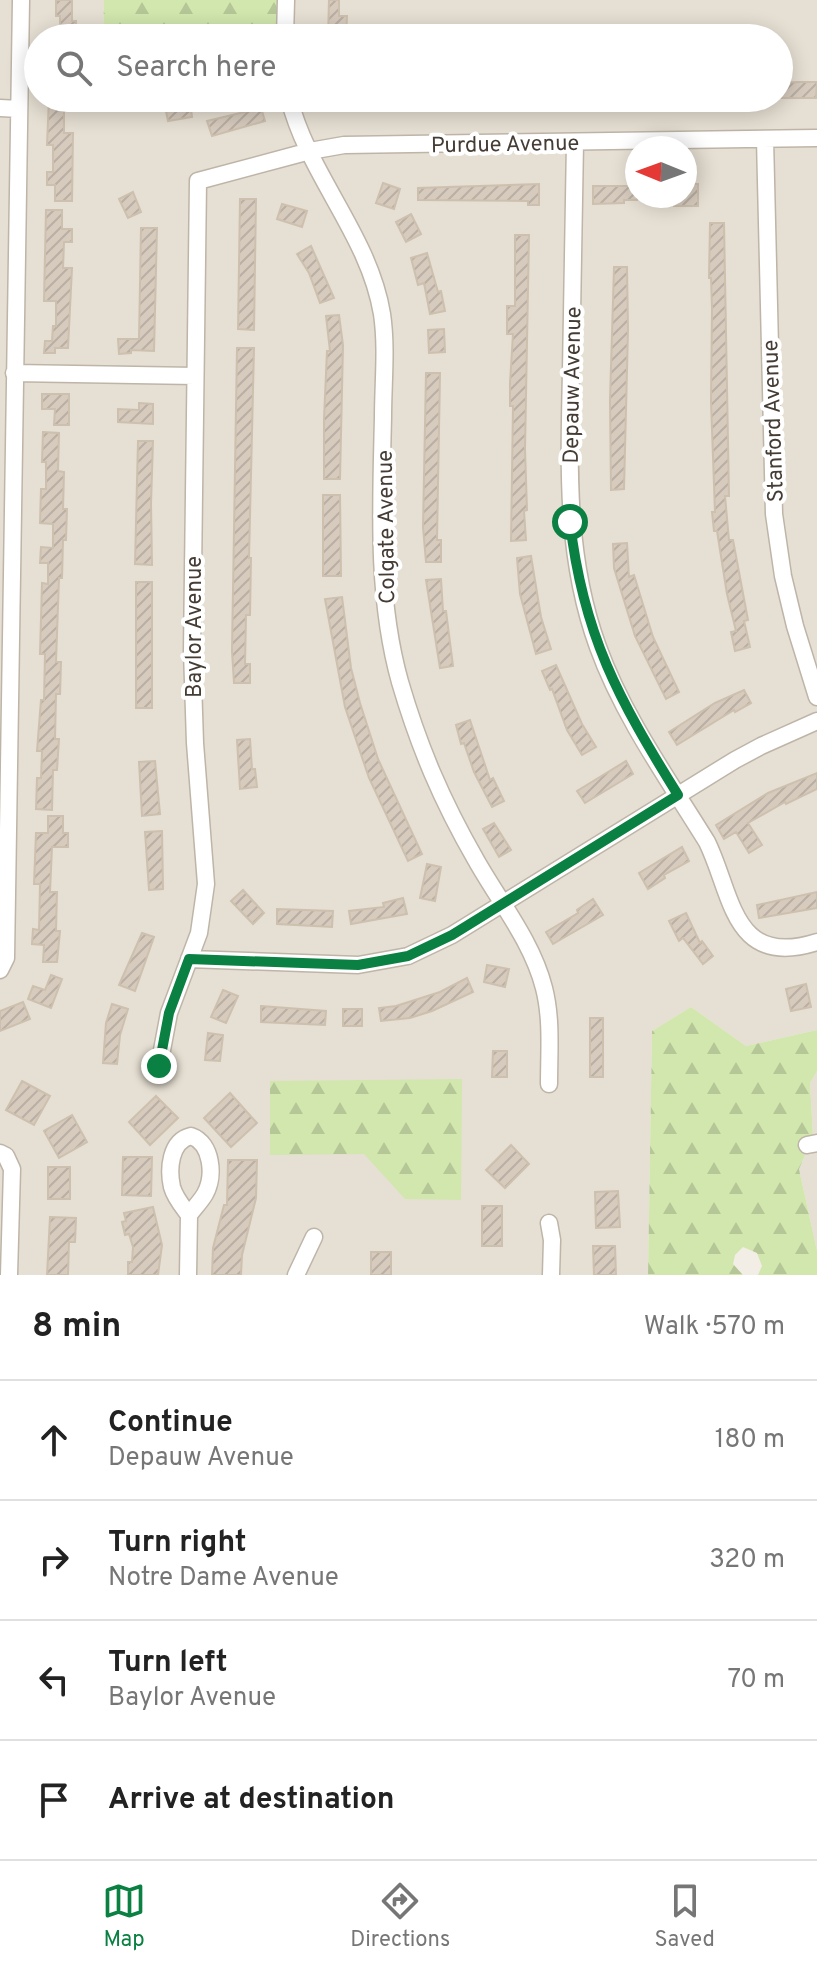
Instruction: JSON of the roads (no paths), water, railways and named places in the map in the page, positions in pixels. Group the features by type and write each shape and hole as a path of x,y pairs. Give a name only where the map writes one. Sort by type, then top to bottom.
{"street":[{"path":"0,970 6,958 3,796 6,458 14,373 8,290 19,109 21,0"},
{"path":"285,24 286,0"},
{"path":"0,108 19,109"},
{"name":"Colgate Avenue","path":"294,112 310,151 363,250 375,284 382,318 382,560 388,626 399,678 418,741 438,791 530,952 543,985 549,1022 549,1084"},
{"name":"Purdue Avenue","path":"198,181 344,145 817,138"},
{"name":"Stanford Avenue","path":"765,139 774,514 783,576 817,697"},
{"name":"Depauw Avenue","path":"575,142 569,490 574,556 589,620 624,705 707,842 718,864 731,909 747,932 758,940 780,947 794,948 817,942"},
{"name":"Baylor Avenue","path":"159,1066 169,1013 199,933 206,884 195,743 192,651 198,181"},
{"path":"14,373 195,376"},
{"path":"189,959 340,966 379,963 408,956 433,945 502,904 761,746 817,721"},
{"path":"0,1153 10,1162 12,1169 9,1275"},
{"path":"188,1275 189,1215"},
{"path":"549,1223 551,1275"},
{"path":"296,1275 314,1237"}]}
